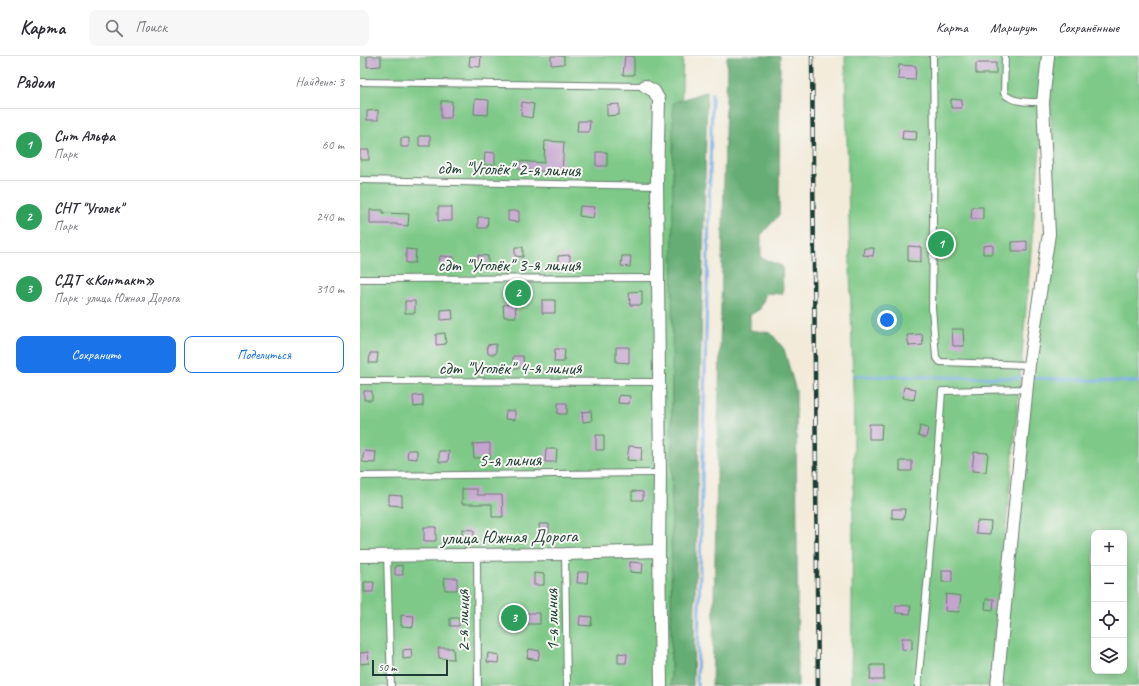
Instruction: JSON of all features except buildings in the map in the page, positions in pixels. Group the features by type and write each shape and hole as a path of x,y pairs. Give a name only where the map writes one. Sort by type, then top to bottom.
{"street":[{"path":"996,686 1029,365 1049,234 1043,102 1048,56"},
{"path":"644,86 654,91 659,100 657,186 660,382 659,550 661,686"},
{"name":"улица Южная Дорога","path":"360,556 565,554 659,550"}],"lane":[{"path":"933,56 934,142 932,308 936,357 940,362 1029,365"},
{"path":"1005,56 1005,95 1015,100 1043,102"},
{"path":"360,82 644,86"},
{"name":"сдт \"Уголёк\" 2-я линия","path":"360,180 657,186"},
{"name":"сдт \"Уголёк\" 3-я линия","path":"360,279 659,278"},
{"name":"сдт \"Уголёк\" 4-я линия","path":"360,381 660,382"},
{"path":"918,686 932,530 942,391 1027,389"},
{"name":"5-я линия","path":"360,476 660,473"},
{"name":"1-я линия","path":"565,554 567,686"},
{"name":"2-я линия","path":"477,555 478,686"},
{"path":"388,556 391,686"}],"green space":[{"path":"360,56 683,56 672,381 671,686 360,686"},
{"path":"727,56 780,56 779,215 761,235 761,258 782,266 783,294 766,293 760,309 750,315 750,330 771,333 784,349 796,391 798,686 712,686"},
{"path":"845,56 1048,56 1015,435 990,686 851,686 854,432"},
{"path":"1055,56 1139,56 1139,686 1000,686 1035,353 1056,230 1050,100"},
{"path":"707,91 693,686 671,686 673,103"}],"waterway":[{"path":"697,686 712,94"},
{"path":"854,376 1025,378"},
{"path":"1031,378 1139,382"}],"railway":[{"path":"812,56 818,686"}],"place":[{"name":"Снт Альфа","path":"941,244"},
{"name":"СНТ \"Уголек\"","path":"518,293"},
{"name":"СДТ «Контакт»","path":"514,618"}]}
